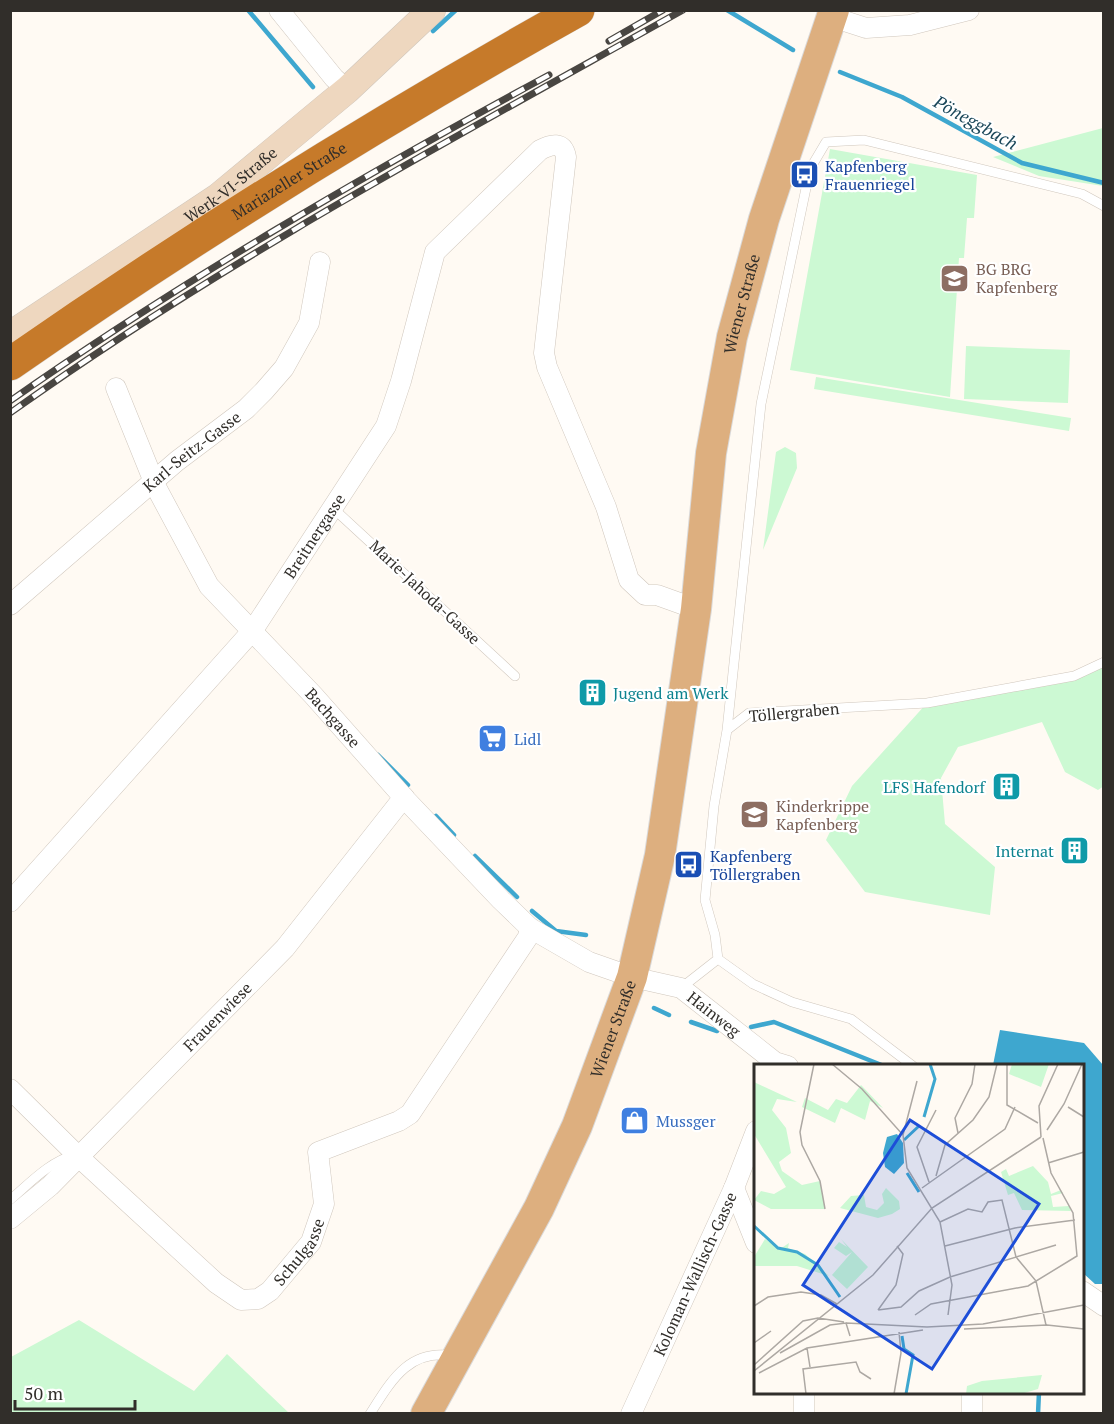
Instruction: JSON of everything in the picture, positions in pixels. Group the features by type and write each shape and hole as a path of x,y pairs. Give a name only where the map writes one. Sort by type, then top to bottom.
{"highway":[{"name":"Mariazeller Straße","path":"10,364 104,298 251,203 375,126 578,10"}],"main road":[{"name":"Werk-VI-Straße","path":"10,335 218,197 347,90 432,10"},
{"name":"Wiener Straße","path":"426,1413 544,1197 577,1126 632,976 660,855 696,609 711,453 732,337 764,219 833,14"}],"street":[{"path":"279,10 334,78 347,90"},
{"path":"833,14 866,28 910,25 924,16 969,10"},
{"name":"Breitnergasse","path":"10,902 252,630 334,509 386,426 401,381 435,252 540,150 557,144 562,148 566,157 544,353 547,367 606,507 629,580 645,595 657,595 696,609"},
{"name":"Karl-Seitz-Gasse","path":"10,605 177,461 246,409 284,368 309,323 320,262"},
{"name":"Bachgasse","path":"116,388 154,482 180,536 209,586 456,854 530,928 589,962 632,976"},
{"name":"Frauenwiese","path":"10,1220 285,948 404,797"},
{"name":"Schulgasse","path":"10,1089 77,1155 216,1283 235,1298 251,1301 258,1299 270,1291 315,1235 324,1204 318,1152 399,1121 410,1114 528,937 530,928"},
{"name":"Hainweg","path":"632,976 681,988 779,1064"},
{"name":"Koloman-Wallisch-Gasse","path":"631,1413 734,1188 754,1136"},
{"path":"734,1188 754,1238"},
{"path":"1084,1293 1102,1309"},
{"path":"804,1394 804,1413"},
{"path":"972,1394 972,1413"}],"lane":[{"path":"727,730 761,404 810,169 826,142 864,140 1082,194 1104,206"},
{"name":"Marie-Jahoda-Gasse","path":"334,509 515,676"},
{"name":"Töllergraben","path":"718,959 715,935 705,900 714,806 727,730 749,714 927,703 1074,676 1104,662"},
{"path":"681,988 718,959 753,984 792,1002 852,1019 912,1064"},
{"name":"Frauenwiese","path":"10,1200 59,1159 77,1155"},
{"path":"370,1413 397,1372 426,1357 440,1353 456,1356"}],"green space":[{"path":"1103,128 1103,186 1039,176 993,157"},
{"path":"830,149 977,175 974,218 967,218 964,258 959,258 950,397 790,370"},
{"path":"966,346 1070,350 1068,403 964,399"},
{"path":"816,377 1071,418 1069,431 814,389"},
{"path":"785,447 796,453 797,468 763,550 776,452"},
{"path":"1103,662 1104,786 1098,790 1065,772 1042,722 958,747 941,778 945,824 995,867 990,915 865,892 826,840 852,786 927,703 1074,676"},
{"path":"79,1320 194,1391 227,1354 289,1413 11,1413 11,1357"}],"water":[{"path":"1000,1030 1084,1043 1103,1065 1103,1284 1095,1284 1084,1274 1084,1064 993,1064"}],"waterway":[{"name":"Pöneggbach","path":"248,10 313,87"},
{"name":"Pöneggbach","path":"433,31 456,10"},
{"name":"Pöneggbach","path":"727,10 793,50"},
{"name":"Pöneggbach","path":"840,72 902,97 1022,163 1104,183"},
{"path":"378,755 408,785"},
{"path":"436,816 454,835"},
{"path":"475,856 517,897"},
{"path":"532,911 556,931 586,935"},
{"path":"654,1008 669,1015"},
{"path":"691,1022 717,1031"},
{"path":"751,1027 774,1022 879,1064"},
{"path":"1038,1414 1039,1394"}],"railway":[{"path":"609,41 663,10"},
{"path":"10,413 91,357 256,252 340,202 683,10"},
{"path":"10,401 141,313 275,230 549,75"}],"place":[{"name":"Kapfenberg Frauenriegel","path":"804,175"},
{"name":"BG BRG Kapfenberg","path":"955,278"},
{"name":"Jugend am Werk","path":"592,693"},
{"name":"Lidl","path":"493,739"},
{"name":"LFS Hafendorf","path":"1006,787"},
{"name":"Kinderkrippe Kapfenberg","path":"755,815"},
{"name":"Internat","path":"1075,851"},
{"name":"Kapfenberg Töllergraben","path":"689,865"},
{"name":"Mussger","path":"635,1121"}]}
